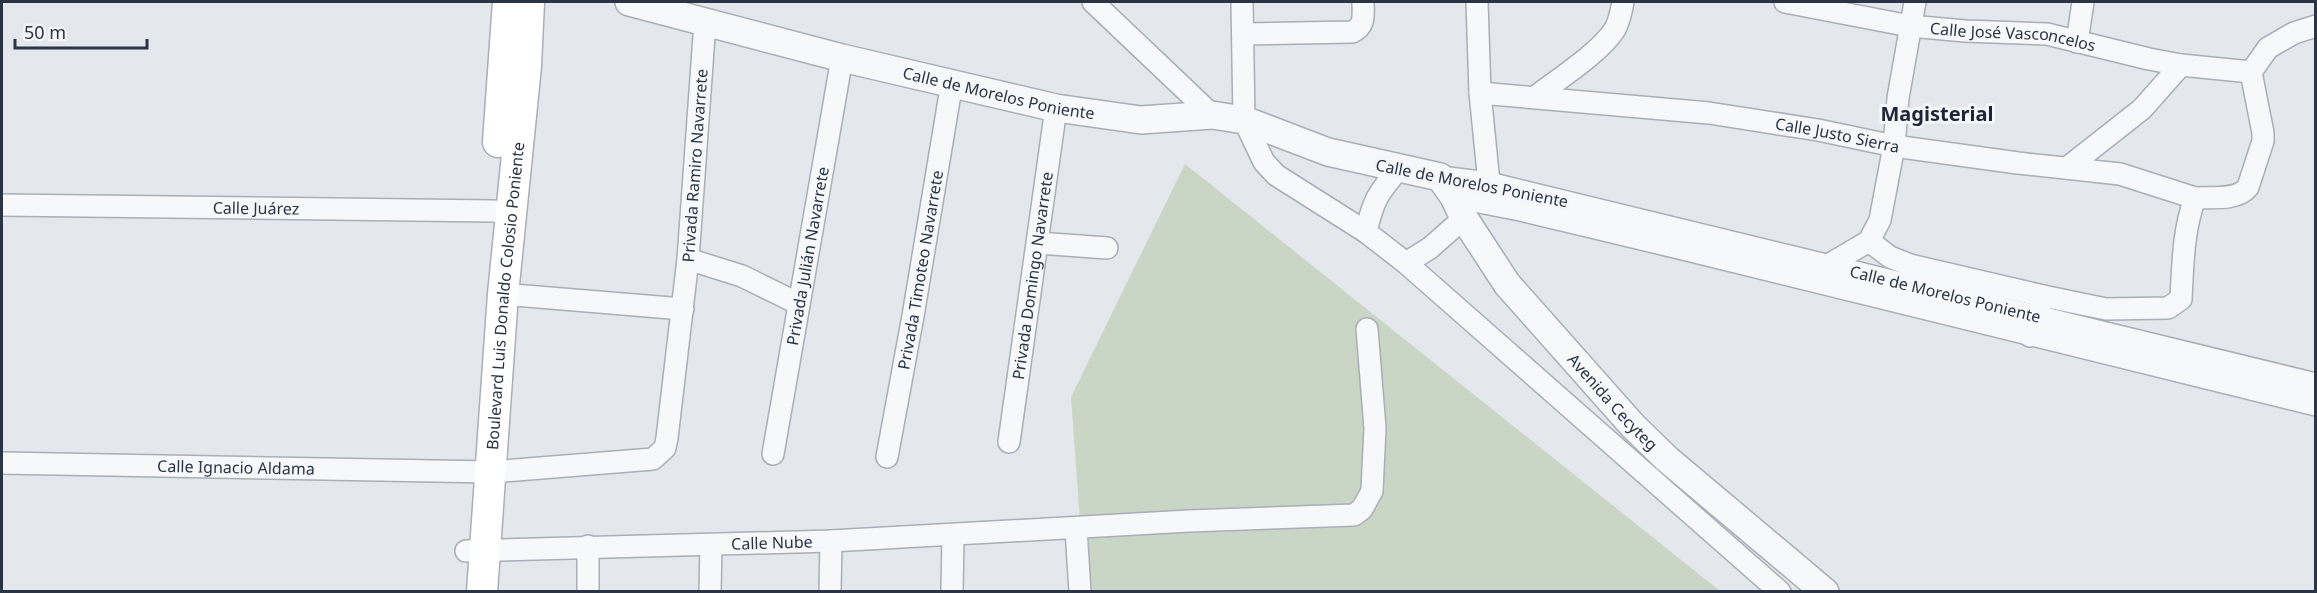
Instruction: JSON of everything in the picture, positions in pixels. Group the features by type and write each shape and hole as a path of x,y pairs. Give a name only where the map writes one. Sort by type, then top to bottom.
{"main road":[{"name":"Boulevard Luis Donaldo Colosio Poniente","path":"480,472 502,294 508,2"},
{"name":"Boulevard Luis Donaldo Colosio Poniente","path":"482,591 476,551 480,472 502,212 526,66 529,2"},
{"name":"Boulevard Luis Donaldo Colosio Poniente","path":"462,591 476,551"}],"street":[{"name":"Calle de Morelos Poniente","path":"629,2 842,58 1056,108 1141,120 1212,115 1244,120 1328,152 1400,168 1453,197 1686,240 1936,280 2040,306 2169,348 2314,390"},
{"path":"1093,2 1212,115"},
{"path":"1118,2 1118,24"},
{"path":"1242,2 1244,120 1264,162 1276,175 1366,232 1406,263 1780,591"},
{"path":"1244,34 1353,32 1363,22 1363,2"},
{"path":"1477,2 1480,93 1489,183"},
{"path":"1536,97 1600,46 1613,32 1619,21 1623,2"},
{"name":"Calle José Vasconcelos","path":"1785,2 1910,26 2047,34 2181,65 2245,71"},
{"path":"1830,264 1869,241 1880,220 1894,146 1898,98 1915,2"},
{"path":"2077,42 2083,2"},
{"name":"Privada Ramiro Navarrete","path":"480,472 653,459 665,448 688,259 705,22"},
{"path":"2030,336 2040,306 2106,309 2168,308 2181,299 2184,240 2192,197 2233,196 2246,191 2263,141 2263,133 2245,71 2277,41 2316,26"},
{"name":"Privada Julián Navarrete","path":"773,454 842,58"},
{"path":"2067,168 2142,109 2181,65"},
{"name":"Privada Timoteo Navarrete","path":"887,457 952,82"},
{"name":"Calle Justo Sierra","path":"1480,93 1709,113 1818,130 1894,146 2135,177 2192,197"},
{"name":"Privada Domingo Navarrete","path":"1009,442 1056,108"},
{"path":"1366,232 1371,209 1379,191 1400,168"},
{"name":"Calle de Morelos Poniente","path":"1453,197 1489,183 2030,336 2164,369 2314,390"},
{"path":"1406,263 1430,248 1453,197"},
{"name":"Avenida Cecyteg","path":"1453,197 1508,284 1525,306 1633,426 1667,459 1825,591"},
{"name":"Calle Juárez","path":"2,205 502,212"},
{"path":"1869,241 1890,257 1936,280"},
{"path":"1038,243 1107,249"},
{"path":"688,259 742,276 799,304"},
{"path":"502,294 683,309"},
{"name":"Calle Nube","path":"476,551 588,546 831,541 1189,521 1354,515 1362,509 1372,491 1375,428 1367,328"},
{"path":"2164,369 2169,348"},
{"name":"Calle Ignacio Aldama","path":"2,463 480,472"},
{"path":"1076,529 1080,591"},
{"path":"952,535 952,591"},
{"path":"830,591 831,541"},
{"path":"710,591 711,545"},
{"path":"588,546 588,591"}],"green space":[{"path":"1185,164 1720,591 1085,591 1071,397"}],"district":[{"name":"Magisterial","path":"1937,113"}]}
